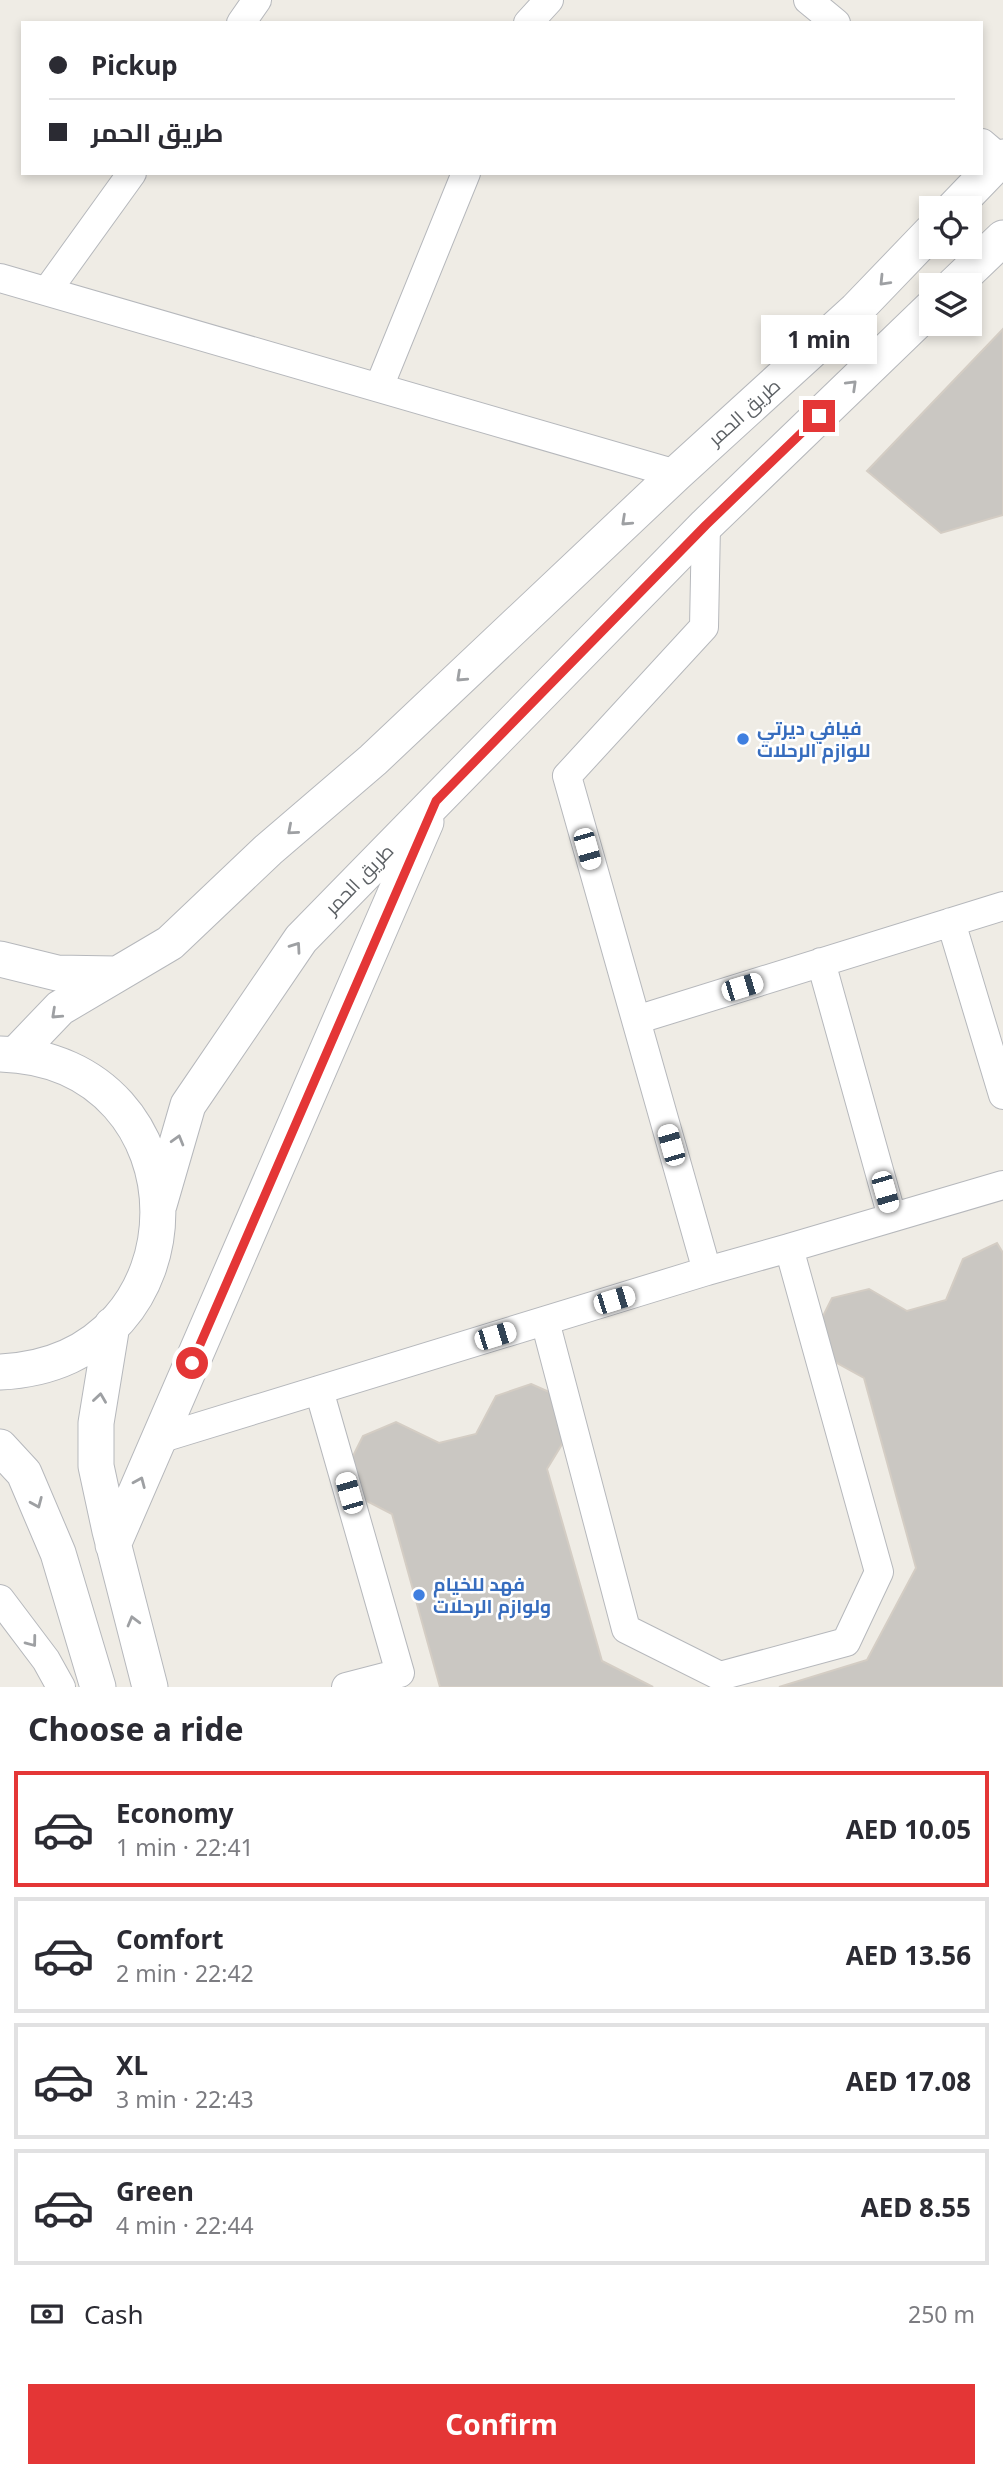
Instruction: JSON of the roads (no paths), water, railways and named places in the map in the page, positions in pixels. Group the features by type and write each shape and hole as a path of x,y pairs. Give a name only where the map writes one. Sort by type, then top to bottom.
{"street":[{"path":"242,21 257,0"},
{"path":"530,21 549,0"},
{"path":"808,0 834,21"},
{"path":"983,169 995,153"},
{"path":"47,291 131,175"},
{"path":"379,387 465,175"},
{"path":"963,196 979,175"},
{"path":"967,273 1003,238"},
{"name":"طريق الحمر","path":"8,1054 60,1008 170,943 268,850 373,760 676,474 856,310 919,244"},
{"path":"0,278 676,474"},
{"name":"طريق الحمر","path":"159,1205 188,1105 301,939 706,525 919,320"},
{"path":"706,525 704,627 567,776 707,1271"},
{"path":"113,1545 436,801"},
{"path":"636,1020 1003,906"},
{"path":"951,922 1003,1095"},
{"path":"0,959 57,972 115,974"},
{"path":"821,962 892,1217"},
{"path":"0,1372 37,1368 58,1361 78,1352 112,1325 127,1308 148,1270 157,1238 159,1205 152,1165 144,1145 122,1111 92,1083 75,1072 56,1064 8,1054"},
{"path":"159,1439 707,1271 1003,1185"},
{"path":"545,1321 626,1629 720,1676 846,1642 879,1572 789,1248"},
{"path":"112,1325 96,1423 96,1466 113,1545 150,1687"},
{"path":"319,1390 400,1673 346,1687"},
{"path":"0,1447 24,1473 58,1553 98,1687"},
{"path":"0,1599 46,1660 61,1687"}],"place":[{"name":"فيافي ديرتي للوازم الرحلات","path":"743,739"},
{"name":"فهد للخيام ولوازم الرحلات","path":"419,1595"}]}
